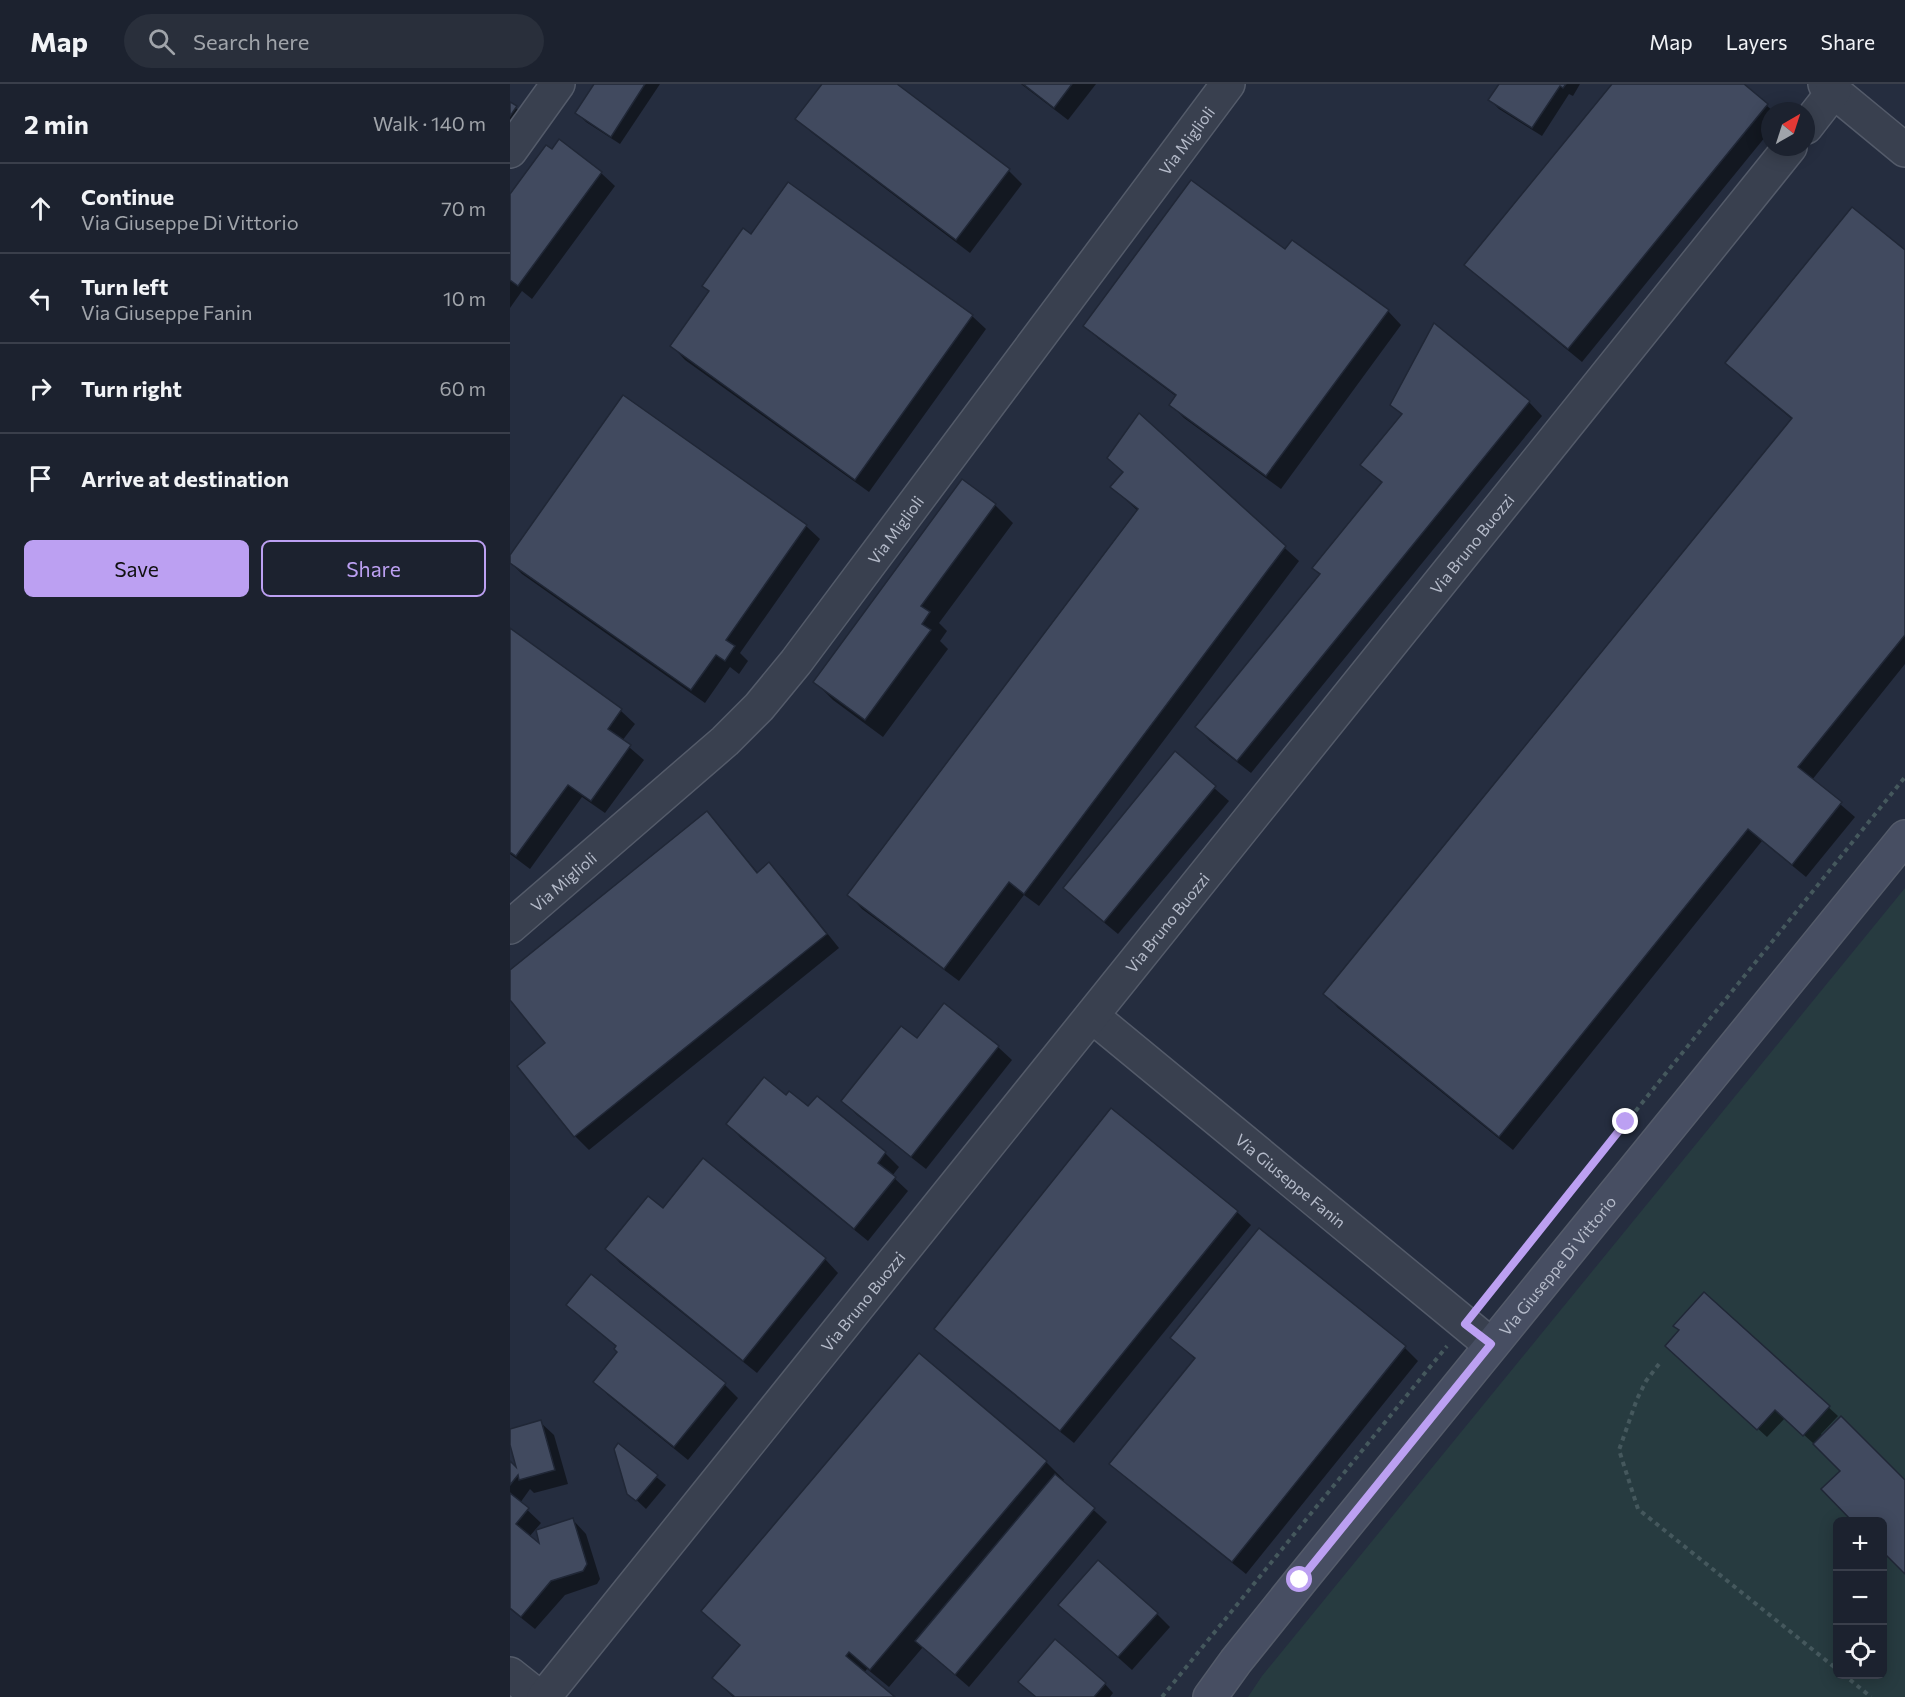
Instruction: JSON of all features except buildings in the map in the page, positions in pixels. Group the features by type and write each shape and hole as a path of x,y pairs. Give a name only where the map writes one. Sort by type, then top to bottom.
{"main road":[{"name":"Via Giuseppe Di Vittorio","path":"1210,1697 1236,1661 1491,1344 1905,837"}],"street":[{"path":"510,151 535,97 558,84"},
{"name":"Via Miglioli","path":"510,927 725,741 777,687 1228,84"},
{"path":"1815,112 1830,88 1905,150"},
{"name":"Via Bruno Buozzi","path":"544,1697 1783,156"},
{"name":"Via Giuseppe Fanin","path":"1092,1016 1491,1344"},
{"path":"510,1674 540,1697"}],"path":[{"path":"1162,1697 1905,777"},
{"path":"1659,1364 1646,1380 1637,1399 1619,1450 1638,1509 1833,1666"},
{"path":"1849,1679 1871,1697"}],"green space":[{"path":"1905,888 1905,1697 1248,1697 1262,1676"}],"route":[{"path":"1300,1580 1491,1344 1465,1324 1626,1122"}]}
